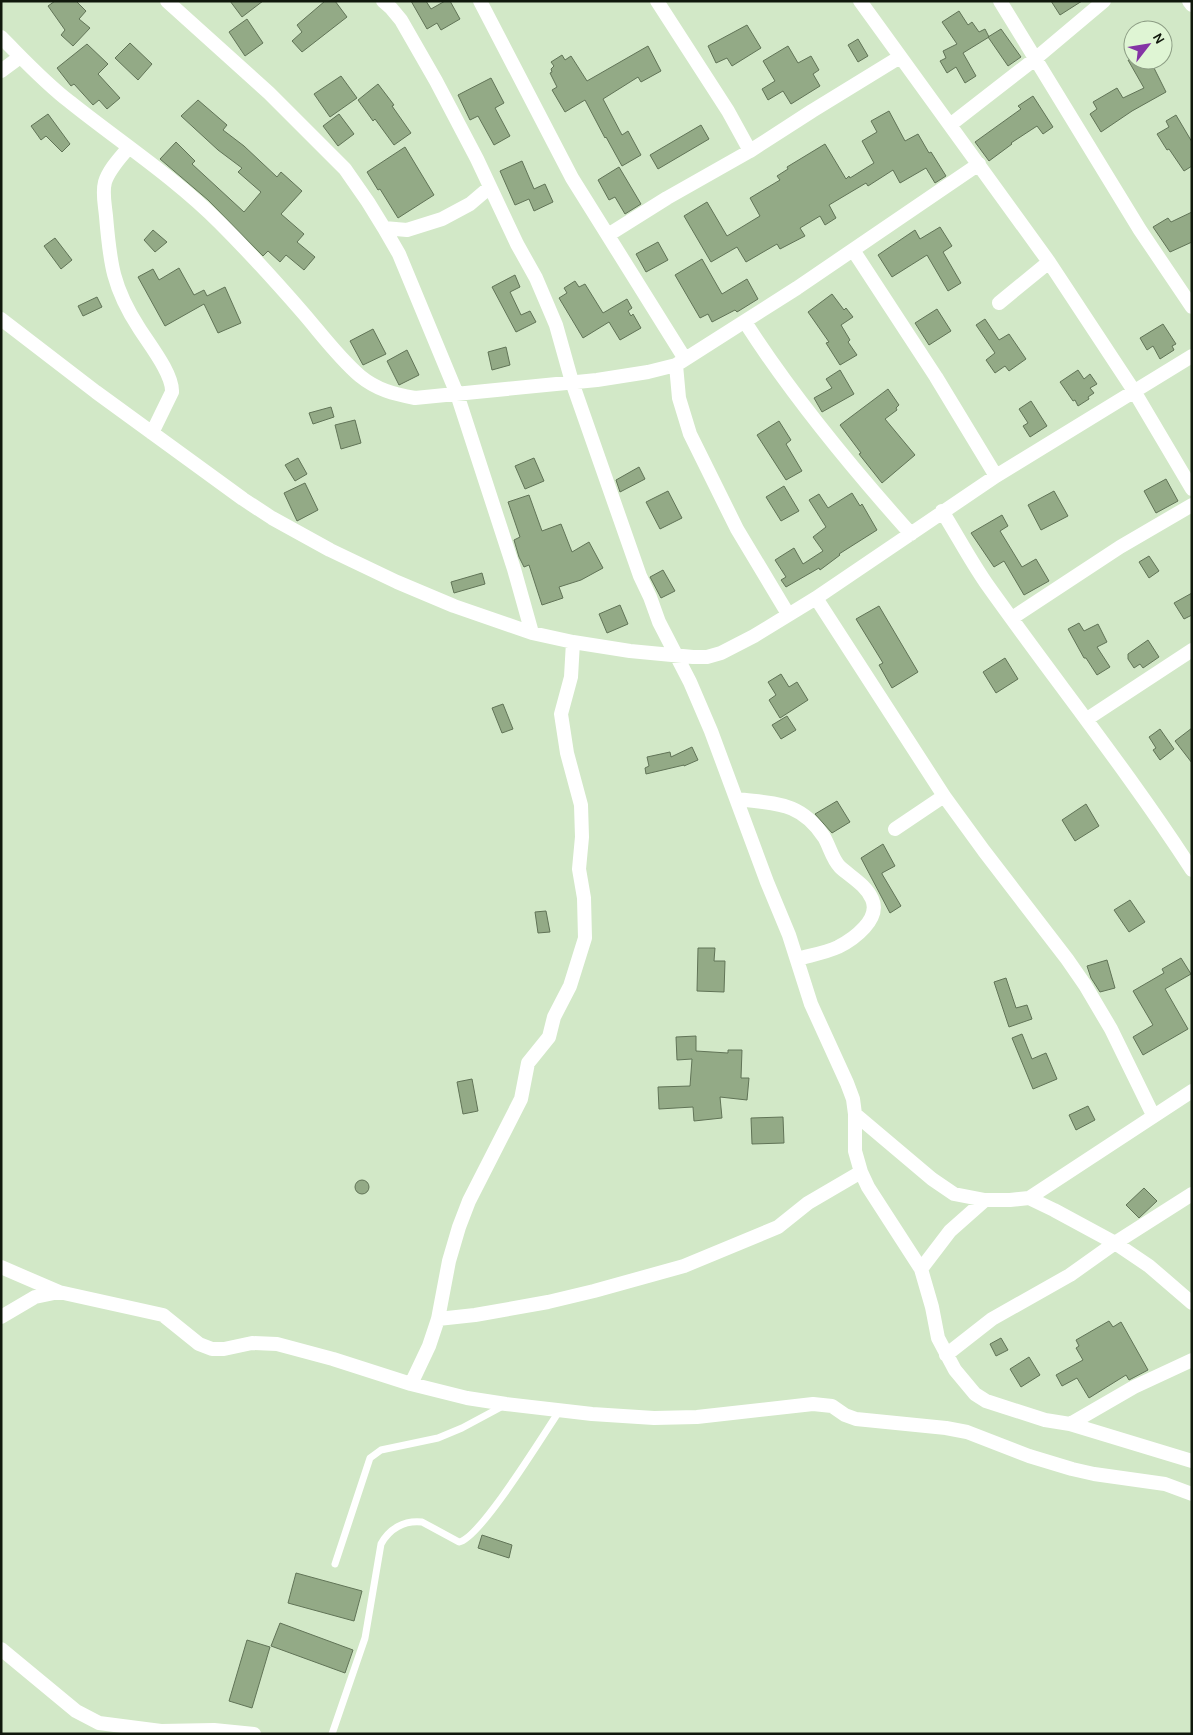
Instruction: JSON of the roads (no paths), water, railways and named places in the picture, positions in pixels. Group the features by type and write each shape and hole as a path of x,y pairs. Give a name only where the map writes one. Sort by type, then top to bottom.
{"street":[{"path":"167,1 269,93 345,169 384,228 399,254 457,394 514,569 532,632"},
{"path":"383,1 401,20 436,81 517,244 536,278 556,324 572,382 640,576 659,622 690,682 711,731 798,959 817,1018 853,1099 855,1151 861,1172 868,1187 921,1269 932,1307 938,1338 946,1355 965,1384 974,1394 986,1401 1192,1461"},
{"path":"480,1 572,178 608,235 680,362 679,398 690,434 737,529 788,614"},
{"path":"657,1 728,111 750,151"},
{"path":"860,1 1049,262 1134,391 1192,489"},
{"path":"1000,1 1140,230 1192,308"},
{"path":"950,125 1035,60 1104,1"},
{"path":"1189,1 1192,5"},
{"path":"1,37 20,57 68,100 129,148 155,165 219,222 292,300 345,362 360,376 376,388 415,398 572,382 639,373 680,362 745,322 979,164"},
{"path":"1,71 20,57"},
{"path":"608,235 667,198 750,151 900,57"},
{"path":"129,148 108,175 104,192 111,267 118,292 162,364 172,386 172,392 152,433"},
{"path":"384,228 408,230 442,220 470,204 490,187"},
{"path":"853,250 936,377 996,476"},
{"path":"999,303 1049,262"},
{"path":"1,318 152,433 250,504 303,537 415,590 454,606 532,632 573,642 676,657 707,657 721,653 754,636 816,598 996,476 1192,356"},
{"path":"745,322 799,399 881,501 911,534"},
{"path":"1012,618 1120,547 1192,504"},
{"path":"942,511 985,582 1150,807 1192,870"},
{"path":"816,598 944,796 1085,985 1111,1029 1153,1116"},
{"path":"411,1384 429,1346 438,1319 447,1268 465,1210 521,1099 528,1063 549,1037 554,1017 570,986 585,938 584,898 579,869 582,837 581,805 566,753 561,714 571,677 573,642"},
{"path":"1086,719 1192,650"},
{"path":"895,829 944,796"},
{"path":"737,799 788,805 801,813 822,834 833,858 840,867 862,885 874,902 873,917 866,926 849,940 838,947 798,959"},
{"path":"855,1114 939,1184 954,1194 985,1200 1010,1200 1029,1198 1192,1091"},
{"path":"438,1319 548,1302 684,1266 778,1227 808,1203 861,1172"},
{"path":"946,1355 992,1319 1064,1279 1192,1194"},
{"path":"1029,1198 1073,1219 1115,1244 1149,1266 1192,1303"},
{"path":"921,1269 950,1230 985,1200"},
{"path":"1,1267 59,1292 163,1315 199,1344 212,1349 224,1349 252,1343 277,1344 333,1359 411,1384 467,1398 592,1414 662,1418 697,1417 798,1404 821,1404 832,1406 851,1417 866,1422 946,1428 967,1432 1029,1456 1072,1469 1165,1484 1192,1494"},
{"path":"1,1317 35,1297 59,1292"},
{"path":"1070,1424 1134,1387 1192,1360"},
{"path":"1,1649 76,1711 100,1723 160,1731 214,1730 254,1734"}],"lane":[{"path":"335,1564 363,1474 374,1453 438,1438 462,1428 506,1404"},
{"path":"332,1734 365,1638 381,1544 384,1538 391,1530 409,1522 422,1522 459,1542 463,1541 478,1528 494,1508 560,1410"}]}
